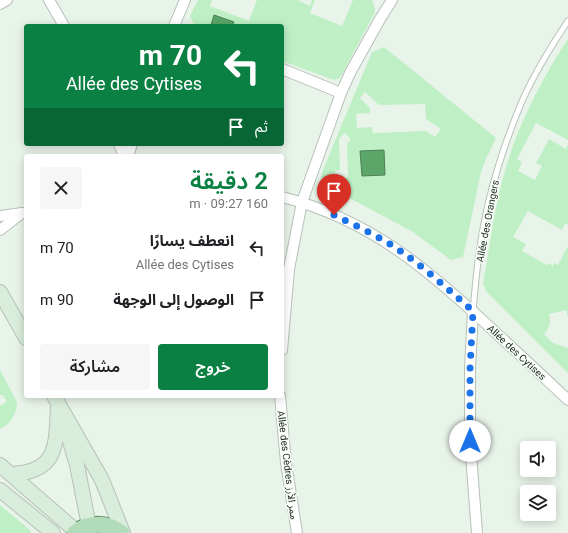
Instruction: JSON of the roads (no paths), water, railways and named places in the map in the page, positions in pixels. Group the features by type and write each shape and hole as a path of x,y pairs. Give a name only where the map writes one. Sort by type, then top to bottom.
{"main road":[{"path":"0,292 24,334"},
{"path":"5,470 25,474 42,466 52,456 56,436 56,401"},
{"path":"56,401 77,465 80,530"},
{"path":"56,401 102,480 122,533"},
{"path":"5,470 80,530"},
{"path":"0,490 53,533"},
{"path":"80,530 99,524 109,526 122,533"}],"street":[{"path":"0,4 6,0"},
{"path":"49,0 63,24"},
{"path":"175,24 185,0"},
{"path":"284,314 302,202 341,93 353,67 391,1"},
{"path":"284,70 341,93"},
{"name":"Allée des Cytises","path":"284,198 302,202 334,215 370,232 399,250 436,278 568,400"},
{"path":"0,216 24,212"},
{"path":"0,230 24,212"},
{"name":"Allée des Orangers","path":"473,311 470,369 470,441 477,533"},
{"name":"Allée des Cèdres ممر الأرز","path":"280,398 287,470 297,533"}],"lane":[{"name":"Allée des Orangers","path":"473,311 480,242 495,177 501,158 520,106 536,74 568,22"}]}
